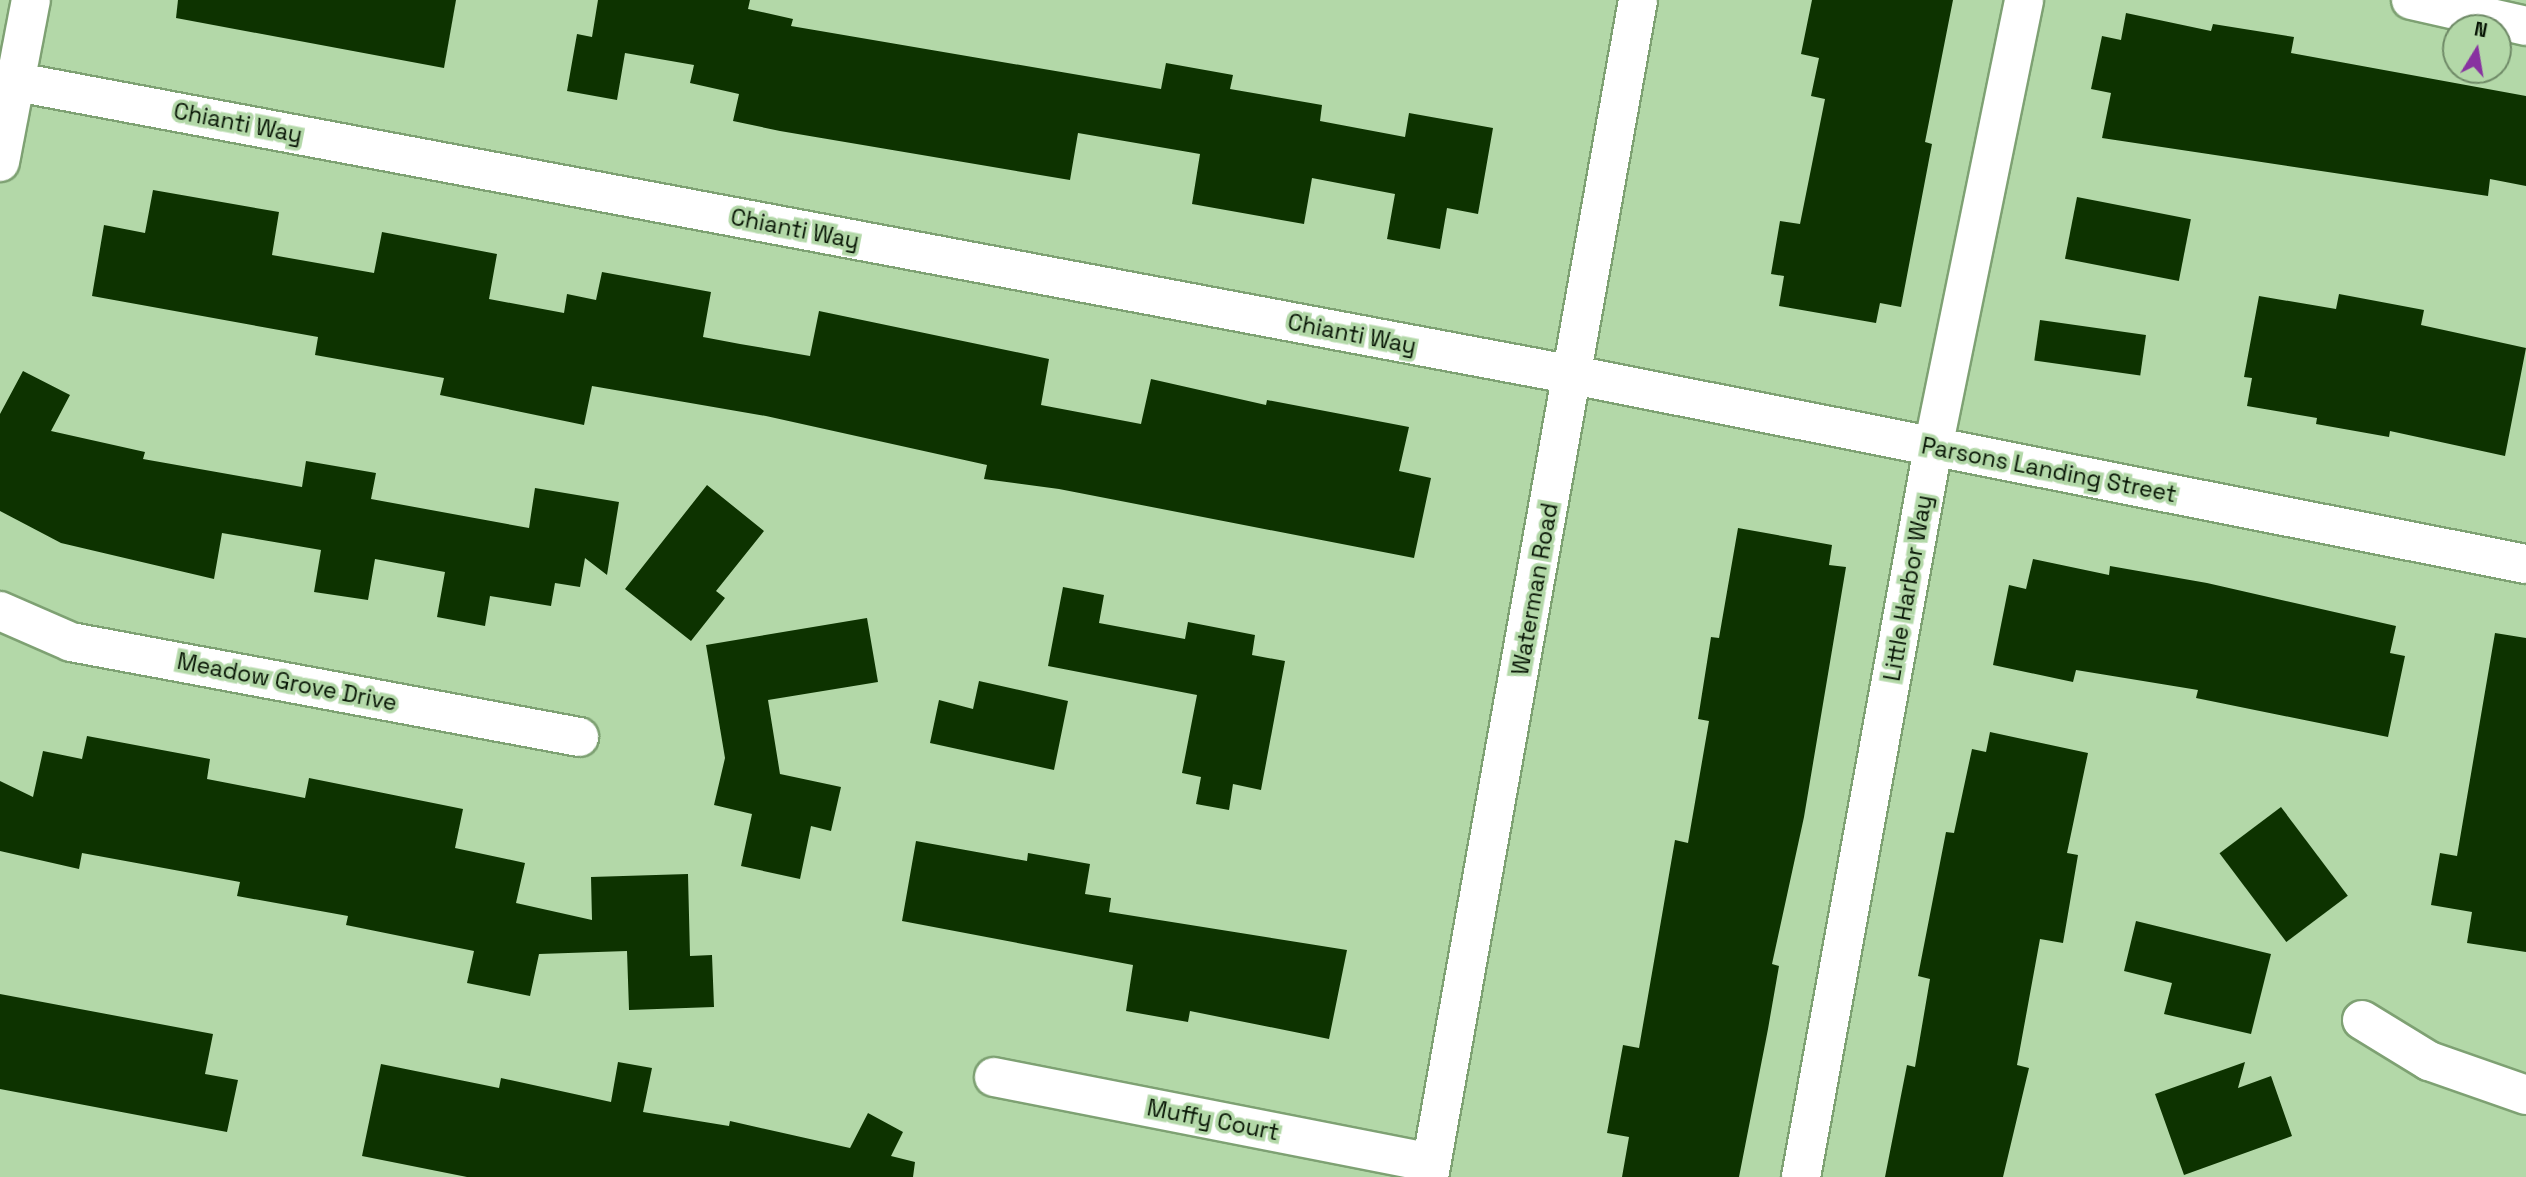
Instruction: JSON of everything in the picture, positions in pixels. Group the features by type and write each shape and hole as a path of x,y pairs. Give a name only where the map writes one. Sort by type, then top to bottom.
{"street":[{"path":"0,162 31,0"},
{"name":"Waterman Road","path":"1430,1170 1638,0"},
{"name":"Little Harbor Way","path":"1801,1177 1933,448 2024,0"},
{"path":"2411,0 2526,26"},
{"name":"Chianti Way","path":"16,82 1573,375"},
{"name":"Parsons Landing Street","path":"1573,375 2526,564"},
{"name":"Meadow Grove Drive","path":"0,611 71,642 579,737"},
{"path":"2362,1020 2429,1062 2526,1095"},
{"name":"Muffy Court","path":"995,1077 1430,1170"}],"building":[{"path":"178,0 456,0 444,68 176,18"},
{"path":"598,0 750,0 748,9 793,19 791,26 1161,89 1166,63 1233,75 1230,89 1322,105 1320,121 1405,137 1409,113 1493,128 1478,214 1447,208 1440,249 1387,239 1395,194 1312,178 1304,224 1192,204 1200,154 1078,133 1070,180 780,131 733,121 739,94 690,83 694,65 625,53 617,100 567,91 577,34 592,37"},
{"path":"1812,0 1953,0 1925,142 1932,144 1901,307 1880,303 1876,323 1779,306 1784,276 1771,274 1780,221 1800,224 1825,99 1811,96 1819,58 1801,54"},
{"path":"2126,13 2211,31 2213,24 2294,37 2291,53 2442,81 2442,84 2460,84 2526,96 2526,186 2490,179 2488,196 2102,138 2111,93 2091,89 2102,36 2121,40"},
{"path":"153,190 279,212 272,255 374,273 382,232 497,254 489,299 564,313 567,294 596,300 602,272 711,292 703,337 810,356 819,311 1049,359 1041,405 1141,424 1151,379 1266,405 1267,400 1409,427 1399,471 1431,478 1414,558 1059,489 984,479 987,465 766,416 592,386 584,425 440,395 444,378 315,355 318,337 92,296 104,225 145,233"},
{"path":"2077,197 2191,219 2179,281 2065,259"},
{"path":"2339,294 2424,310 2421,325 2526,348 2505,456 2390,431 2389,437 2316,424 2317,418 2247,406 2252,378 2244,377 2259,296 2336,309"},
{"path":"2040,320 2146,335 2140,375 2034,361"},
{"path":"23,371 70,395 51,431 145,452 143,459 302,487 306,461 376,473 371,499 529,528 535,488 619,502 607,575 585,558 580,587 555,583 551,606 490,596 485,626 437,617 445,572 375,559 368,600 314,592 321,550 222,533 214,579 61,543 0,511 0,414"},
{"path":"707,485 764,531 716,591 725,598 691,641 625,589"},
{"path":"1738,528 1832,545 1829,565 1846,567 1804,817 1772,964 1779,966 1768,1029 1739,1177 1622,1177 1629,1137 1607,1133 1623,1045 1639,1048 1675,840 1688,843 1709,721 1698,719 1711,637 1719,638"},
{"path":"2033,559 2109,575 2110,566 2207,583 2396,626 2390,653 2405,656 2388,737 2196,698 2198,690 2076,670 2073,682 1993,665 2009,585 2026,589"},
{"path":"1063,587 1104,595 1099,623 1185,639 1188,622 1255,635 1252,655 1285,661 1261,790 1233,784 1229,810 1196,804 1201,777 1182,773 1197,695 1048,666"},
{"path":"867,618 878,682 768,700 780,774 841,787 831,831 811,826 800,879 741,866 752,814 714,805 725,758 706,645"},
{"path":"2495,633 2526,638 2526,952 2467,943 2472,912 2431,905 2440,853 2457,856"},
{"path":"979,681 1068,701 1054,770 930,743 939,700 973,709"},
{"path":"1990,732 2088,753 2067,853 2078,855 2063,943 2040,939 2017,1065 2029,1068 2003,1177 1885,1177 1907,1065 1915,1067 1930,979 1918,976 1946,832 1954,833 1972,749 1986,752"},
{"path":"87,736 210,759 207,779 305,798 309,778 463,809 455,848 525,863 516,903 592,920 591,877 688,874 690,956 712,955 714,1007 629,1010 627,951 539,954 530,996 467,983 474,951 346,925 348,916 237,896 240,882 82,853 79,869 0,851 0,781 33,797 43,751 82,759"},
{"path":"2281,807 2348,896 2286,942 2220,853"},
{"path":"916,841 1027,861 1028,853 1090,864 1085,894 1111,898 1109,912 1347,950 1329,1039 1190,1011 1188,1022 1126,1011 1133,965 902,921"},
{"path":"2136,921 2271,954 2251,1034 2164,1014 2172,983 2124,971"},
{"path":"0,994 213,1034 205,1074 238,1080 227,1132 0,1089"},
{"path":"618,1062 652,1068 643,1112 729,1126 730,1121 850,1148 868,1113 903,1132 891,1156 915,1162 913,1177 467,1177 362,1156 381,1064 499,1088 501,1078 611,1102"},
{"path":"2245,1062 2238,1088 2271,1076 2292,1136 2184,1175 2155,1094"}]}
